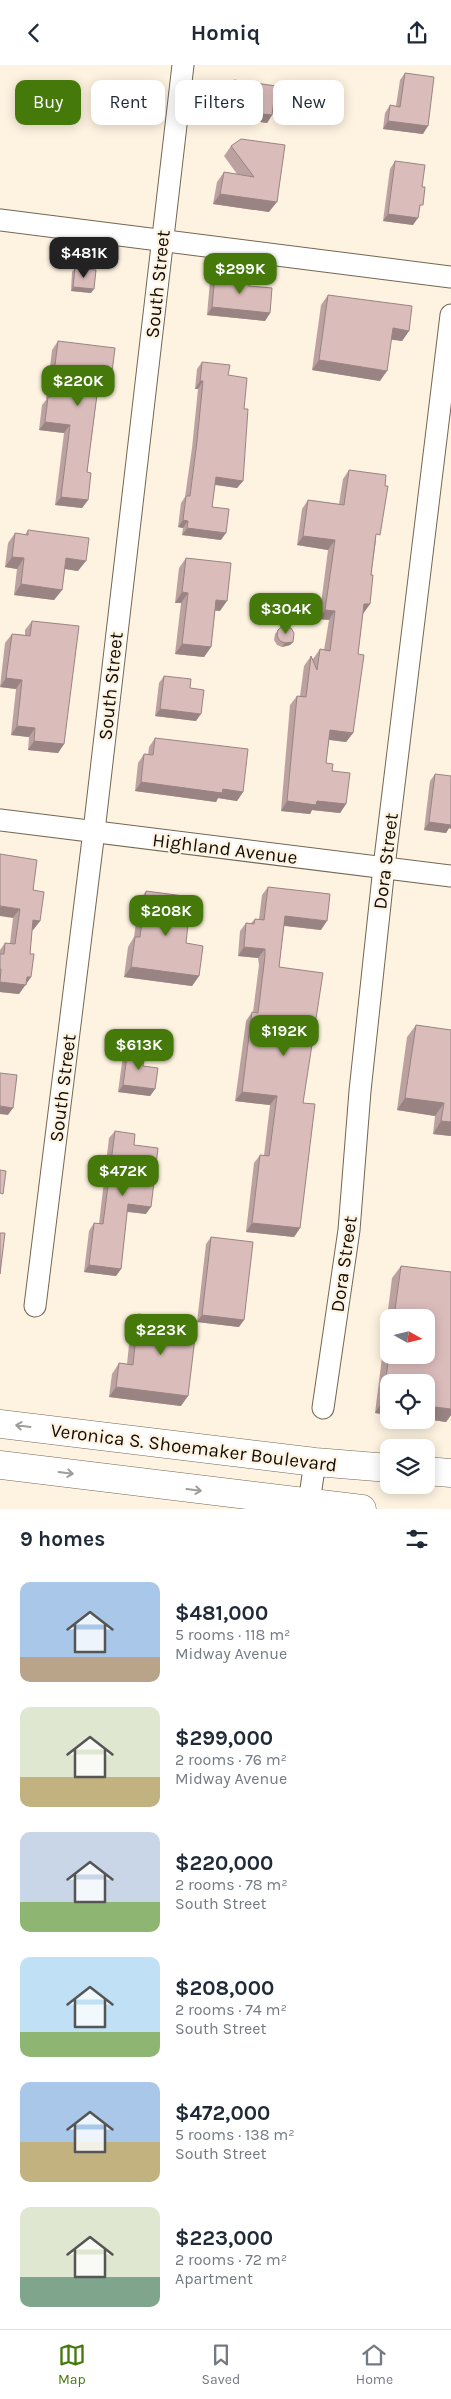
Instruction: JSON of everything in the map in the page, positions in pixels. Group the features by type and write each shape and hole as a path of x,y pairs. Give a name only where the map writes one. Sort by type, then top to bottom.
{"street":[{"name":"South Street","path":"35,1306 94,831 182,65"},
{"path":"0,220 451,277"},
{"name":"Dora Street","path":"323,1408 349,1230 360,1091 384,867 451,315"},
{"name":"Highland Avenue","path":"0,820 451,876"},
{"name":"Veronica S. Shoemaker Boulevard","path":"0,1424 315,1462 380,1467"},
{"path":"308,1507 315,1462"},
{"path":"0,1465 308,1507 362,1509"},
{"path":"435,1472 451,1473"}],"building":[{"path":"405,73 434,77 428,126 388,121 390,105 400,107"},
{"path":"263,84 273,86 272,115 263,114"},
{"path":"241,139 285,145 277,202 220,194 224,172 254,177 231,146"},
{"path":"395,161 425,165 422,187 425,187 423,205 420,205 418,218 388,214"},
{"path":"75,268 96,270 94,289 73,287"},
{"path":"215,274 250,277 249,286 272,288 270,313 212,307"},
{"path":"328,295 412,306 409,331 393,328 387,371 319,360"},
{"path":"58,341 115,348 111,380 99,379 87,472 91,473 88,500 61,497 70,425 45,422 48,397 51,397"},
{"path":"202,362 230,365 228,375 247,378 244,409 248,409 243,481 216,477 212,507 229,509 226,533 187,528 188,521 183,520 186,496 190,496 197,441 203,381 200,381"},
{"path":"349,470 386,475 385,486 388,486 380,535 376,534 370,604 364,604 358,654 364,655 353,733 330,730 326,763 333,764 332,771 350,773 346,804 317,801 316,805 287,801 297,696 306,697 311,656 317,670 320,649 330,651 335,611 325,610 335,540 303,536 308,500 344,505"},
{"path":"28,530 89,538 86,561 66,558 62,590 21,584 24,558 12,557 15,533 28,535"},
{"path":"186,558 231,563 227,601 216,600 211,647 182,644 188,593 182,592"},
{"path":"32,621 79,626 64,744 34,741 35,728 17,726 22,680 6,678 12,634 30,636"},
{"path":"282,626 291,628 294,633 293,642 285,643 280,641 277,636 278,630"},
{"path":"164,676 191,679 190,688 204,690 201,714 160,709"},
{"path":"155,738 248,749 243,792 223,789 222,793 141,782 144,754 153,755"},
{"path":"435,774 451,776 451,825 429,822"},
{"path":"0,854 37,860 33,890 44,892 40,921 33,920 30,954 34,954 31,977 27,977 26,985 0,982 0,954 4,954 5,943 15,944 20,909 0,906"},
{"path":"268,887 330,894 327,921 285,916 279,967 323,973 303,1103 315,1104 300,1228 252,1223 260,1155 269,1156 277,1096 242,1092 252,1012 258,1013 265,956 265,949 244,947 246,923 254,924 255,919 264,920"},
{"path":"146,891 191,897 186,943 203,946 199,976 131,967 135,937 140,937"},
{"path":"416,1025 451,1030 451,1122 441,1121 444,1103 405,1098"},
{"path":"128,1049 145,1051 143,1066 158,1068 155,1089 123,1085"},
{"path":"0,1073 17,1075 13,1108 0,1106"},
{"path":"115,1131 135,1134 134,1145 158,1148 151,1207 128,1204 121,1269 89,1265 94,1223 103,1224"},
{"path":"0,1170 6,1171 3,1194 0,1193"},
{"path":"0,1233 5,1233 0,1274"},
{"path":"211,1237 253,1242 244,1320 202,1315"},
{"path":"401,1266 451,1272 451,1409 435,1407 435,1374 386,1374 388,1364 435,1364 435,1309 395,1309"},
{"path":"138,1314 197,1321 188,1396 116,1387 119,1363 133,1365"}]}
